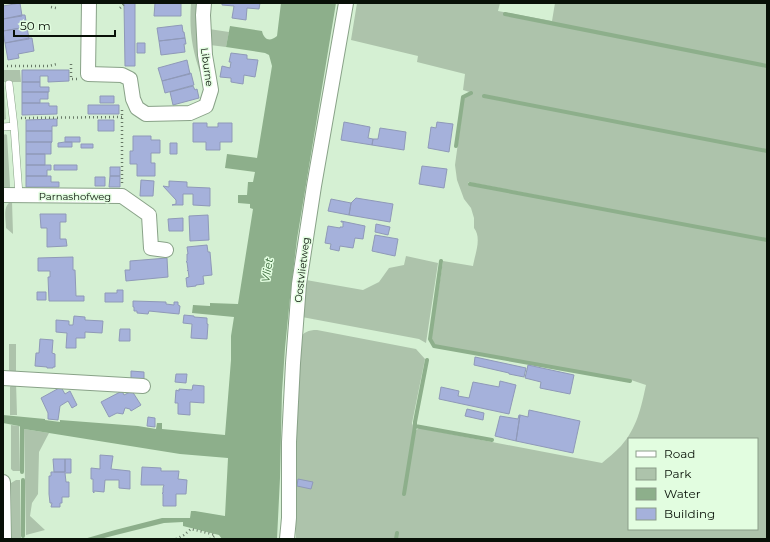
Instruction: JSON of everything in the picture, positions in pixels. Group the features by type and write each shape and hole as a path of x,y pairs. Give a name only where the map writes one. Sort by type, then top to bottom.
{"street":[{"name":"Liburne","path":"88,3 88,74 122,75 130,79 133,99 137,108 146,114 190,113 206,106 211,90 205,54 203,15 204,3"},
{"name":"Oostvlietweg","path":"287,539 289,518 289,442 299,284 314,186 346,3"},
{"name":"Parnashofweg","path":"3,196 122,196 149,215 151,248 166,250"},
{"path":"3,378 143,386"},
{"path":"3,482 4,539"}],"lane":[{"path":"8,84 13,122 19,196"},
{"path":"3,127 13,122"}],"path":[{"path":"51,3 51,7 56,8"},
{"path":"120,8 125,3"},
{"path":"3,66 49,66 57,64"},
{"path":"122,110 122,196"},
{"path":"13,122 122,117"},
{"path":"176,539 184,535 190,529 216,535 210,539"}],"green space":[{"path":"191,3 199,3 201,75 195,57 192,40 190,22"},
{"path":"357,3 500,3 498,11 552,21 555,3 767,3 767,239 468,182 470,185 767,241 767,539 296,539 296,479 294,479 299,339 306,332 311,330 416,349 425,359 412,423 415,431 419,428 602,463 621,446 635,425 640,410 646,385 631,380 434,345 431,338 443,261 473,266 478,241 478,236 474,228 474,218 471,208 464,199 457,180 455,165 464,98 473,93 463,90 465,74 417,62 418,56 351,40"},
{"path":"209,29 229,32 226,47 210,45"},
{"path":"3,70 20,70 21,82 4,82 6,119 4,120 3,120"},
{"path":"5,134 7,135 9,191 4,189 3,136"},
{"path":"12,201 13,234 6,228 5,217 7,206"},
{"path":"406,256 438,263 426,343 419,339 302,317 306,280 363,290 379,282 389,268 404,265"},
{"path":"9,344 16,344 16,374 12,374 9,370"},
{"path":"16,382 17,415 10,415 10,387"},
{"path":"11,425 19,426 20,471 13,471 11,469"},
{"path":"24,429 49,433 39,452 38,494 32,503 30,516 45,530 26,535"},
{"path":"16,480 20,480 21,539 12,539 11,483"}],"water":[{"name":"Vliet","path":"281,3 336,3 297,239 290,298 282,392 277,539 222,539 219,535 183,526 183,522 164,523 100,539 84,539 162,518 190,518 191,511 225,516 228,458 180,454 24,429 19,426 3,423 3,415 60,422 60,420 138,426 156,429 157,423 162,423 162,429 225,435 231,360 231,336 234,317 192,313 193,305 210,306 210,303 238,304 253,209 250,208 250,204 238,203 238,195 247,195 248,182 253,182 255,172 225,168 227,154 257,158 272,66 269,55 265,53 226,47 230,26 262,31 264,36 268,39 272,39 277,36"}],"building":[{"path":"20,3 22,16 3,19 3,6"},
{"path":"124,3 135,3 135,66 125,66"},
{"path":"155,3 181,3 181,16 154,16"},
{"path":"222,3 260,3 259,9 247,8 246,20 232,18 234,6 222,5"},
{"path":"25,15 27,27 3,31 3,19"},
{"path":"182,25 185,38 159,41 157,28"},
{"path":"27,27 29,39 5,43 3,31"},
{"path":"32,38 34,51 18,54 19,58 8,60 5,43"},
{"path":"185,38 185,52 161,55 159,41"},
{"path":"137,43 145,43 145,53 137,53"},
{"path":"231,53 247,55 247,59 258,60 255,77 244,75 243,84 231,82 231,78 220,77 222,66 230,68 231,62 229,62"},
{"path":"187,60 190,74 162,81 158,68"},
{"path":"22,70 69,70 69,81 48,82 48,76 40,76 40,82 22,82"},
{"path":"191,73 194,85 165,93 162,81"},
{"path":"22,82 40,82 40,87 49,87 49,92 22,92"},
{"path":"193,86 195,90 197,89 199,98 173,105 170,92"},
{"path":"22,92 48,92 48,99 40,99 40,103 22,103"},
{"path":"100,96 114,96 114,103 100,103"},
{"path":"22,103 49,103 49,106 57,106 57,114 22,115"},
{"path":"88,105 119,105 119,114 88,114"},
{"path":"57,119 57,126 52,126 52,131 26,131 26,120"},
{"path":"98,120 114,120 114,131 98,131"},
{"path":"344,122 370,127 368,138 373,139 372,145 341,140"},
{"path":"437,122 453,124 449,152 428,148 431,127 436,128"},
{"path":"193,123 207,123 207,127 218,127 218,123 232,123 232,142 220,142 220,150 206,150 206,142 193,142"},
{"path":"380,128 406,132 404,150 372,145 373,139 378,139"},
{"path":"26,131 52,131 52,142 26,142"},
{"path":"133,136 151,136 151,140 160,140 160,153 151,153 151,163 155,163 155,176 137,176 137,164 130,164 130,151 133,151"},
{"path":"65,137 80,137 80,142 65,142"},
{"path":"26,142 52,142 51,154 26,154"},
{"path":"72,142 72,147 58,147 58,143"},
{"path":"170,143 177,143 177,154 170,154"},
{"path":"81,144 93,144 93,148 81,148"},
{"path":"26,154 45,154 45,165 26,165"},
{"path":"26,165 51,165 51,170 47,170 47,176 26,176"},
{"path":"54,165 77,165 77,170 54,170"},
{"path":"422,166 447,169 444,188 419,184"},
{"path":"110,167 120,167 120,176 110,176"},
{"path":"26,176 51,176 51,182 59,182 59,187 26,187"},
{"path":"110,176 120,176 120,187 109,187"},
{"path":"95,177 105,177 105,186 95,186"},
{"path":"141,180 154,181 153,196 140,196"},
{"path":"169,181 187,182 187,187 210,188 210,206 193,205 193,194 183,194 183,205 172,205 176,204 176,200 163,186 169,187"},
{"path":"356,198 393,204 390,222 349,215 351,203"},
{"path":"331,199 351,203 349,215 328,211"},
{"path":"40,214 66,214 66,222 60,222 60,239 66,239 67,246 47,247 47,228 41,228"},
{"path":"208,215 209,240 190,241 189,216"},
{"path":"183,218 183,231 169,231 168,219"},
{"path":"341,221 365,226 363,239 355,238 353,248 340,246 339,251 330,249 331,244 325,243 328,226 343,227 343,222"},
{"path":"376,224 390,227 388,235 375,232"},
{"path":"375,235 398,239 395,256 372,251"},
{"path":"207,245 208,252 210,252 212,275 203,276 204,284 187,287 186,278 189,277 187,247"},
{"path":"73,257 76,296 84,296 84,301 49,301 48,277 50,277 50,271 38,271 38,258"},
{"path":"167,258 168,277 126,281 125,270 130,270 130,261"},
{"path":"117,290 123,290 123,302 105,302 105,293 117,293"},
{"path":"37,292 46,292 46,300 37,300"},
{"path":"133,301 166,302 166,304 174,305 174,302 178,302 178,305 180,306 179,314 149,311 148,314 137,313 137,311 134,311"},
{"path":"184,315 207,318 207,339 191,338 192,324 183,323"},
{"path":"74,316 85,317 85,320 103,321 102,333 85,332 85,338 76,338 76,348 66,348 67,333 56,332 56,320 69,321 69,325 73,325"},
{"path":"120,329 130,329 130,341 119,341"},
{"path":"40,339 53,340 52,353 55,354 55,367 53,368 35,366 36,353 39,353"},
{"path":"475,357 526,368 524,377 474,365"},
{"path":"528,365 574,375 570,394 540,388 541,382 525,378"},
{"path":"131,371 144,372 144,382 131,381"},
{"path":"176,374 187,374 186,383 175,382"},
{"path":"500,381 516,385 509,414 439,399 441,387 459,391 458,396 469,398 473,382 499,387"},
{"path":"193,385 204,386 204,403 190,402 190,415 178,414 178,403 175,403 176,390 192,390"},
{"path":"61,387 65,394 70,391 77,405 72,408 68,401 60,406 58,420 48,419 48,413 41,398"},
{"path":"122,391 124,395 132,391 141,405 131,411 130,409 125,408 123,414 117,413 109,417 101,402"},
{"path":"467,409 484,413 483,420 465,416"},
{"path":"529,410 580,421 573,453 516,441 520,415 528,417"},
{"path":"519,415 516,441 495,436 500,416 518,419"},
{"path":"148,417 155,418 155,427 147,426"},
{"path":"100,455 113,456 111,469 130,471 130,489 119,488 119,480 105,480 104,492 93,492 91,468 100,469"},
{"path":"53,459 65,459 65,472 54,472"},
{"path":"65,459 71,459 71,473 65,473 66,482 69,482 69,497 62,497 60,507 51,507 52,503 50,503 49,494 49,476 51,476 51,472 65,472"},
{"path":"142,467 161,468 161,471 179,471 178,479 187,480 186,494 176,494 176,506 163,506 162,493 164,485 141,485"},
{"path":"298,479 313,482 311,489 297,486"}],"waterway":[{"path":"505,14 767,66"},
{"path":"456,146 463,97 471,93"},
{"path":"484,96 767,151"},
{"path":"470,184 767,240"},
{"path":"441,261 430,339 434,346 630,381"},
{"path":"404,494 415,422 427,360"},
{"path":"22,422 22,472"},
{"path":"415,426 492,440"},
{"path":"23,480 23,536"},
{"path":"396,539 397,533"}]}
